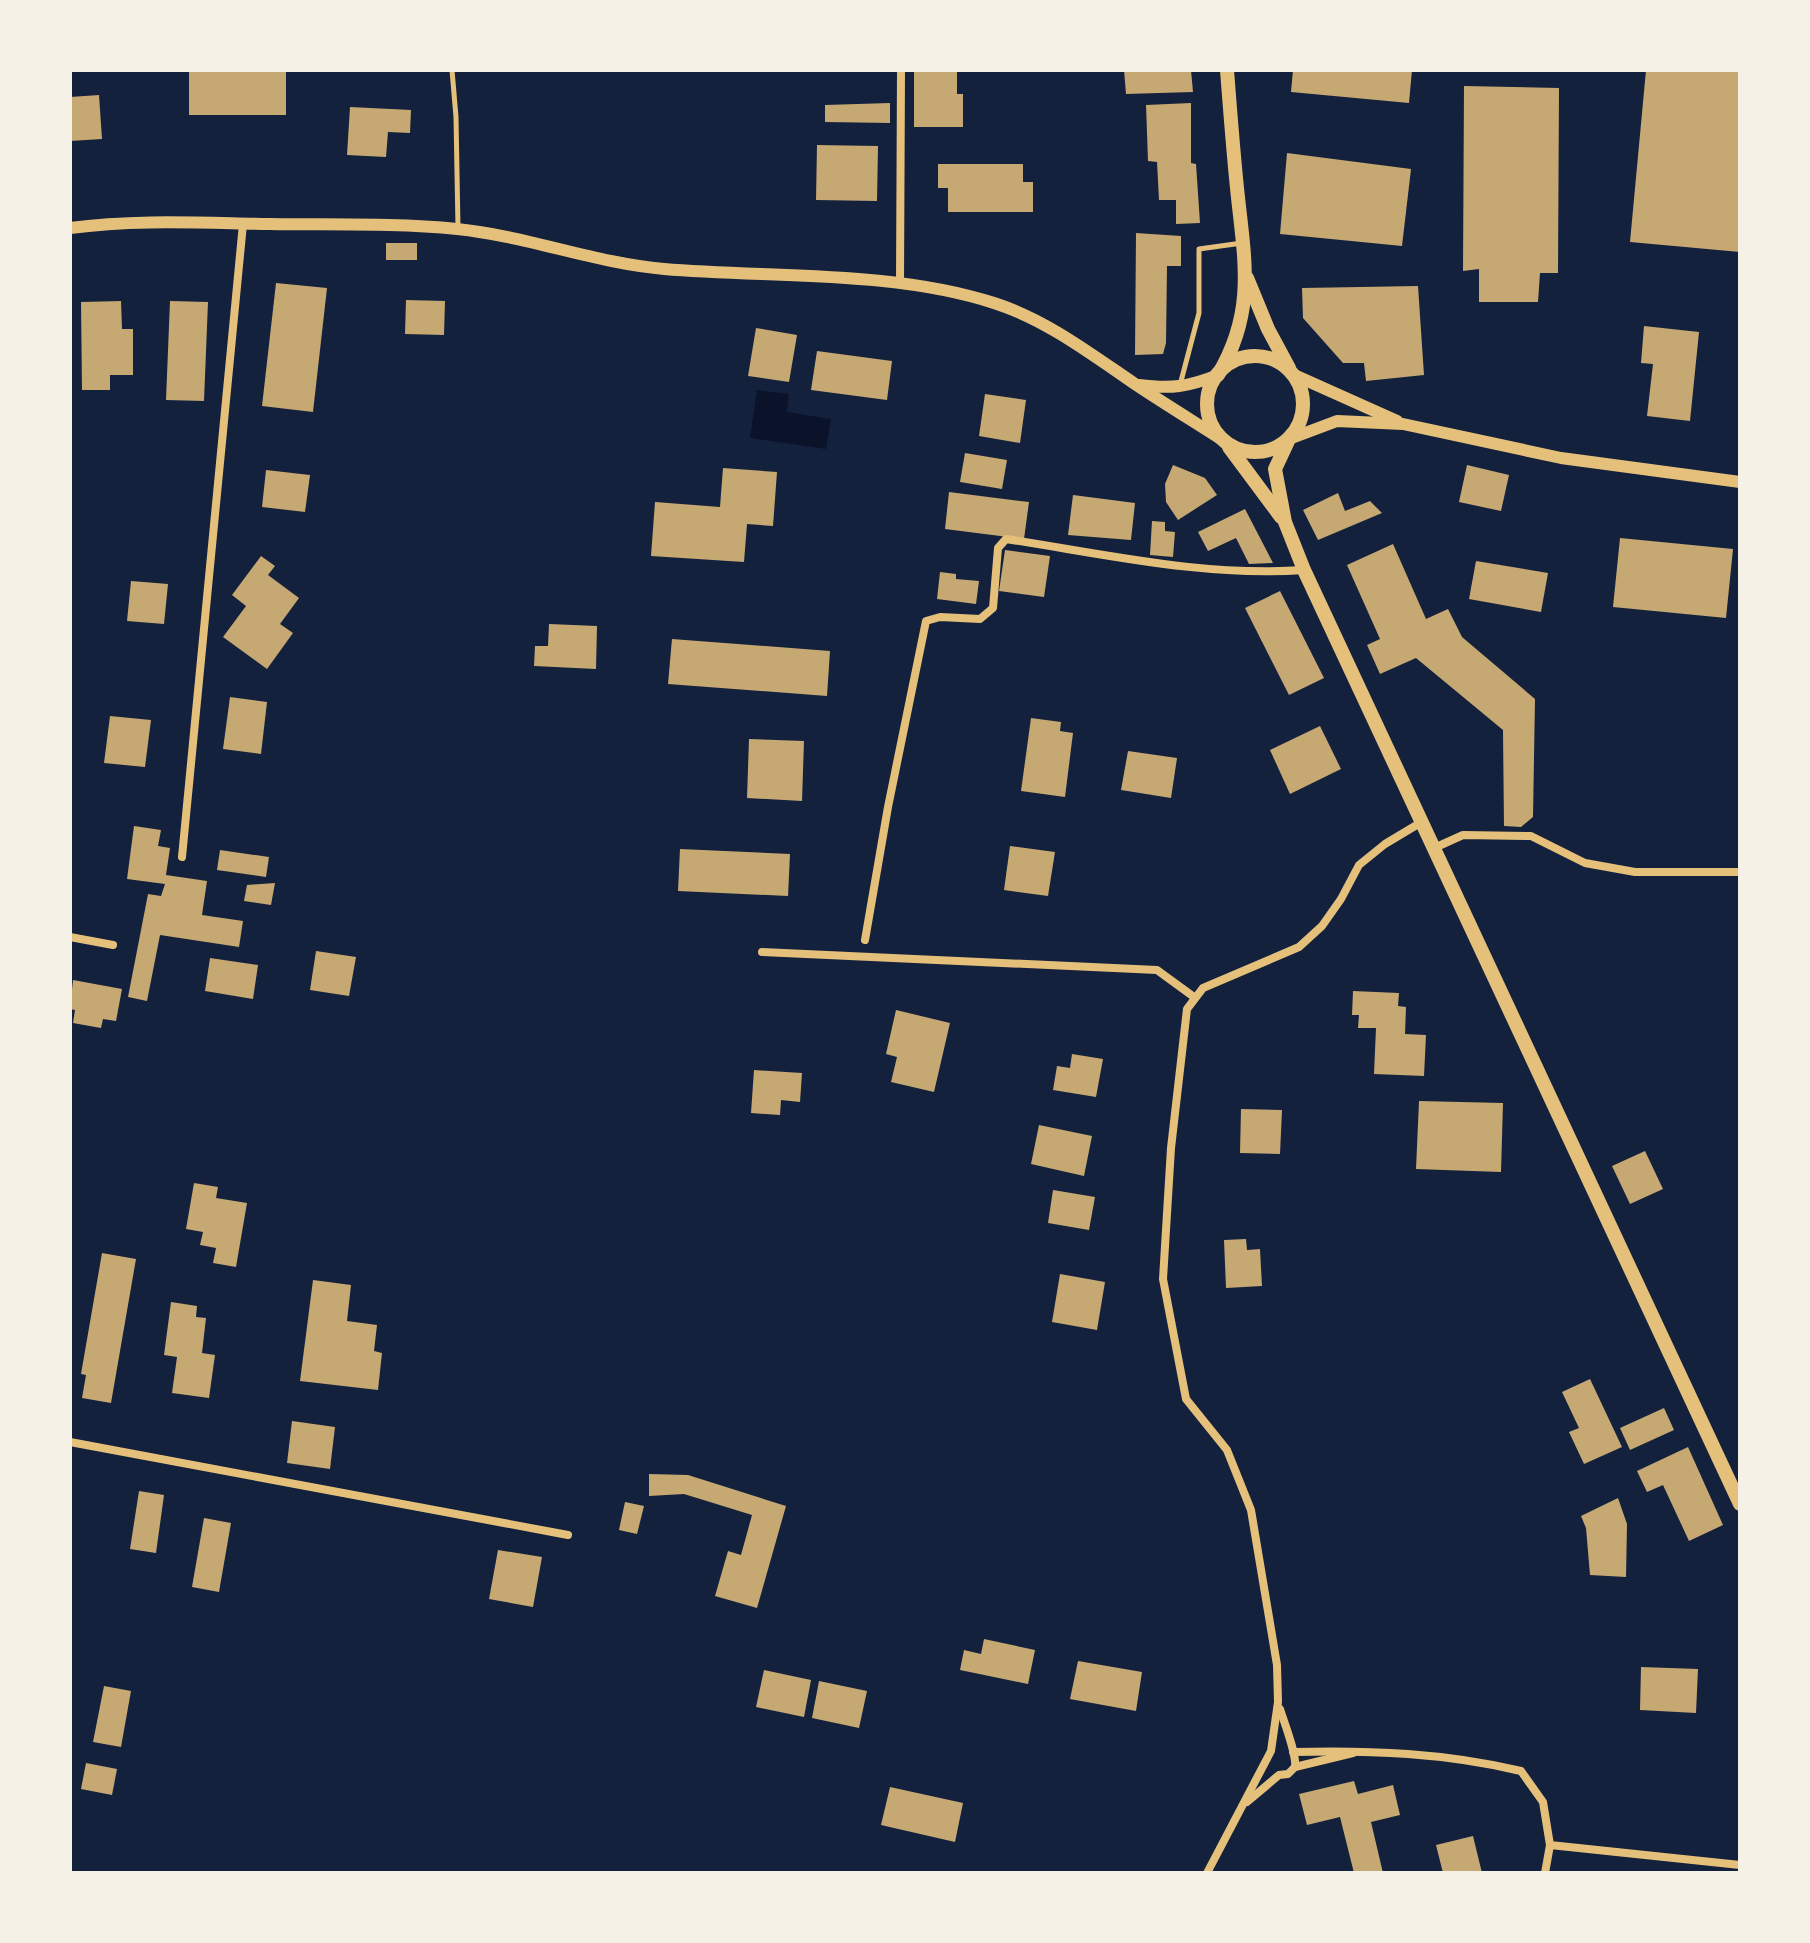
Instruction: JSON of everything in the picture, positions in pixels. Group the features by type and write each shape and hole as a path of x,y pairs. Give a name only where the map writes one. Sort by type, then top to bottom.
{"main road":[{"path":"1227,70 1246,278 1241,324 1232,350 1209,390 1207,410 1214,430 1285,522"},
{"path":"1246,278 1302,394 1299,424 1275,469 1285,522 1304,570 1740,1504"},
{"path":"1218,375 1234,362 1256,356 1272,359 1292,374"},
{"path":"1227,443 1255,453 1270,450 1289,439"}],"street":[{"path":"900,284 901,70"},
{"path":"70,228 100,224 243,224 458,229 526,241 602,260 660,269 900,284 949,290 998,304 1052,331 1227,443"},
{"path":"182,857 243,224"},
{"path":"1292,374 1403,424"},
{"path":"1136,384 1170,389 1218,375"},
{"path":"1289,439 1337,421 1403,424 1561,458 1740,482"},
{"path":"865,940 926,621 940,617 980,619 993,608 998,548 1006,539 1181,567 1258,573 1304,570"},
{"path":"1279,1775 1271,1770 1269,1755 1278,1702 1277,1665 1251,1510 1227,1450 1186,1399 1163,1279 1171,1148 1187,1009 1203,988 1299,947 1322,926 1359,865 1385,844 1420,823"},
{"path":"1432,849 1463,835 1531,836 1585,863 1635,872 1740,872"},
{"path":"70,937 113,945"},
{"path":"762,952 1157,970 1194,997"},
{"path":"70,1442 568,1535"},
{"path":"1243,1805 1279,1775 1288,1774 1297,1762 1278,1702"},
{"path":"1207,1873 1269,1755 1282,1746 1292,1750 1366,1750 1470,1759 1521,1771 1543,1802 1550,1845 1545,1873"},
{"path":"1295,1767 1366,1750"},
{"path":"1550,1845 1740,1865"}],"lane":[{"path":"452,70 458,229"},
{"path":"1180,387 1199,313 1199,249 1243,243"}],"water":[{"path":"757,390 789,394 787,412 831,419 826,449 750,438"}],"building":[{"path":"189,70 286,70 286,115 189,115"},
{"path":"914,70 957,70 957,94 963,94 963,127 914,127"},
{"path":"1124,70 1191,70 1193,92 1126,94"},
{"path":"1293,70 1412,70 1409,103 1291,92"},
{"path":"1646,70 1740,70 1740,252 1630,242"},
{"path":"1464,86 1559,88 1558,273 1540,273 1538,302 1479,302 1479,269 1463,271"},
{"path":"99,95 102,139 70,141 70,97"},
{"path":"890,103 890,123 825,122 825,105"},
{"path":"1191,103 1191,163 1196,164 1200,223 1176,224 1176,200 1159,200 1157,162 1148,161 1146,105"},
{"path":"350,107 411,110 410,133 388,132 386,157 347,155"},
{"path":"817,145 878,146 877,201 816,200"},
{"path":"1287,153 1411,169 1402,246 1280,234"},
{"path":"938,164 1023,164 1023,182 1033,182 1033,212 948,212 948,188 938,188"},
{"path":"1136,233 1181,236 1181,266 1167,266 1166,343 1163,354 1135,355"},
{"path":"386,243 417,243 417,260 386,260"},
{"path":"276,283 327,288 313,412 262,406"},
{"path":"1418,286 1424,375 1366,381 1364,363 1343,363 1303,318 1302,288"},
{"path":"406,300 445,301 444,335 405,334"},
{"path":"121,301 122,329 133,329 133,375 110,375 110,390 82,390 81,302"},
{"path":"170,301 208,302 204,401 166,400"},
{"path":"1644,326 1699,332 1690,421 1647,416 1653,364 1641,363"},
{"path":"756,328 797,335 789,382 748,376"},
{"path":"817,351 892,361 887,400 811,390"},
{"path":"985,394 1026,400 1020,443 979,436"},
{"path":"965,453 1007,460 1002,489 960,482"},
{"path":"1173,465 1205,478 1217,495 1178,520 1166,502 1165,484"},
{"path":"1467,465 1509,475 1501,511 1459,502"},
{"path":"723,468 777,472 773,526 747,524 744,562 651,556 655,502 720,507"},
{"path":"266,470 310,475 305,512 262,507"},
{"path":"949,492 1029,502 1024,539 945,529"},
{"path":"1338,493 1345,511 1370,501 1382,513 1318,540 1303,510"},
{"path":"1073,495 1135,503 1131,540 1068,535"},
{"path":"1245,509 1273,563 1249,564 1236,538 1208,551 1198,532"},
{"path":"1152,521 1165,522 1165,531 1175,532 1173,557 1150,555"},
{"path":"1620,538 1733,549 1726,618 1613,607"},
{"path":"1393,544 1426,619 1448,609 1462,637 1535,699 1533,817 1521,827 1504,826 1503,730 1416,658 1380,674 1367,645 1380,639 1347,565"},
{"path":"1005,550 1050,556 1044,597 999,591"},
{"path":"261,556 275,566 268,575 299,598 280,624 293,633 267,669 223,637 246,606 232,595"},
{"path":"1476,561 1548,573 1541,612 1469,599"},
{"path":"940,572 956,574 956,579 979,581 976,604 937,599"},
{"path":"131,581 168,584 164,624 127,621"},
{"path":"1280,591 1324,678 1289,695 1245,608"},
{"path":"549,624 597,626 596,669 534,666 535,646 548,646"},
{"path":"672,639 830,651 827,696 668,684"},
{"path":"230,697 267,702 261,754 223,749"},
{"path":"110,716 151,720 145,767 104,763"},
{"path":"1031,718 1061,722 1060,731 1073,733 1065,797 1021,791"},
{"path":"1320,726 1341,769 1290,794 1270,750"},
{"path":"749,739 804,741 802,801 747,798"},
{"path":"1128,751 1177,758 1171,798 1121,790"},
{"path":"134,826 161,830 158,846 170,848 166,875 207,881 202,915 243,921 239,947 160,935 147,1001 128,997 148,894 161,896 165,884 127,879"},
{"path":"1010,846 1055,852 1048,896 1004,890"},
{"path":"680,849 790,854 788,896 678,891"},
{"path":"220,850 269,857 266,877 217,870"},
{"path":"275,883 271,905 244,901 247,885"},
{"path":"316,951 356,957 349,996 310,990"},
{"path":"210,958 258,965 253,999 205,991"},
{"path":"73,980 122,989 116,1021 103,1019 101,1028 73,1023 75,1010 70,1009"},
{"path":"1353,991 1399,993 1398,1006 1406,1007 1405,1034 1426,1035 1424,1076 1374,1074 1376,1028 1358,1028 1359,1015 1352,1015"},
{"path":"896,1010 950,1023 934,1092 891,1082 897,1057 886,1054"},
{"path":"1072,1054 1103,1059 1096,1097 1053,1090 1057,1066 1070,1068"},
{"path":"754,1070 802,1073 800,1102 781,1100 780,1115 751,1113"},
{"path":"1419,1101 1503,1103 1501,1172 1416,1169"},
{"path":"1241,1109 1282,1110 1280,1154 1240,1153"},
{"path":"1039,1125 1092,1136 1084,1176 1031,1164"},
{"path":"1645,1151 1663,1189 1630,1204 1612,1166"},
{"path":"194,1183 218,1187 216,1198 247,1203 236,1267 213,1263 216,1248 200,1245 203,1232 186,1229"},
{"path":"1053,1190 1095,1197 1089,1230 1048,1223"},
{"path":"1246,1239 1247,1250 1260,1249 1262,1286 1226,1288 1224,1240"},
{"path":"102,1253 136,1259 111,1403 82,1398 86,1375 81,1374"},
{"path":"1060,1274 1105,1282 1097,1330 1052,1322"},
{"path":"313,1280 351,1285 347,1321 377,1325 374,1351 382,1353 378,1390 300,1381"},
{"path":"171,1302 197,1306 196,1317 206,1318 202,1353 215,1355 209,1398 172,1393 177,1357 164,1355"},
{"path":"1590,1379 1622,1447 1584,1464 1569,1432 1579,1428 1562,1392"},
{"path":"1664,1408 1674,1430 1630,1450 1620,1428"},
{"path":"292,1421 335,1427 330,1469 287,1463"},
{"path":"1688,1447 1723,1525 1689,1541 1663,1485 1647,1492 1637,1471"},
{"path":"649,1474 688,1475 786,1506 757,1608 715,1596 728,1551 741,1555 752,1515 684,1494 649,1496"},
{"path":"139,1491 164,1495 156,1553 130,1549"},
{"path":"1618,1498 1627,1524 1626,1577 1590,1575 1586,1528 1581,1516"},
{"path":"625,1502 644,1506 637,1534 619,1530"},
{"path":"204,1518 231,1523 219,1592 192,1587"},
{"path":"498,1550 542,1557 533,1607 489,1599"},
{"path":"984,1639 1035,1650 1028,1684 960,1670 964,1650 981,1654"},
{"path":"1078,1661 1142,1672 1136,1711 1070,1699"},
{"path":"1641,1667 1698,1669 1696,1713 1640,1710"},
{"path":"764,1670 811,1680 804,1717 756,1707"},
{"path":"819,1681 867,1691 859,1728 812,1718"},
{"path":"104,1686 131,1691 121,1747 93,1742"},
{"path":"86,1763 117,1769 112,1795 81,1789"},
{"path":"1354,1781 1358,1794 1393,1785 1400,1815 1371,1822 1383,1873 1354,1873 1340,1817 1307,1825 1299,1794"},
{"path":"890,1787 963,1803 955,1842 881,1825"},
{"path":"1473,1836 1482,1873 1443,1873 1436,1845"}]}
